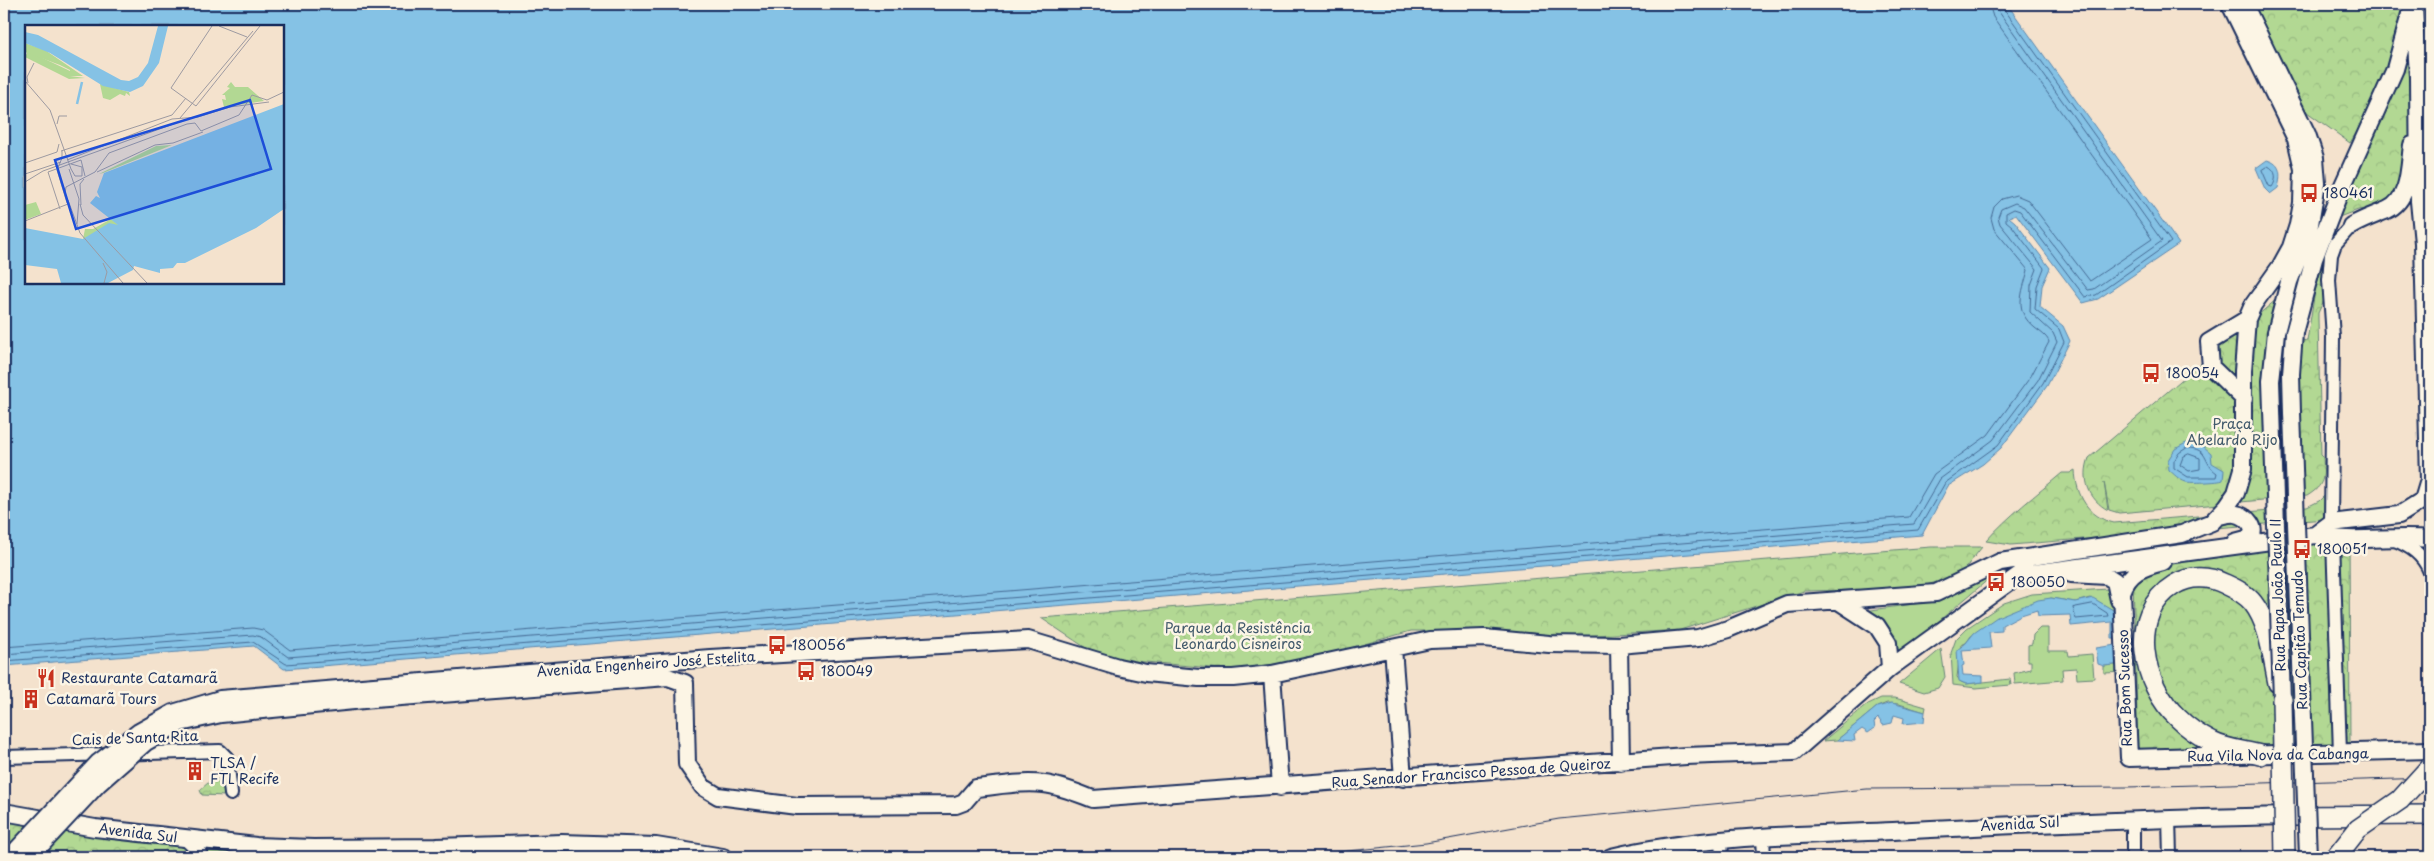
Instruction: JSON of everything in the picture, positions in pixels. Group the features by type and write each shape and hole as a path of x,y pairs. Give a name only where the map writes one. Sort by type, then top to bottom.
{"highway":[{"path":"2260,755 2213,743 2176,717 2160,694 2146,662 2145,626 2151,608 2165,591 2180,582 2200,577 2218,580 2242,592 2253,603 2264,622 2282,699"},
{"name":"Rua Papa João Paulo II","path":"2282,699 2285,857"},
{"path":"2336,857 2358,829 2400,800 2428,752"},
{"name":"Avenida Sul","path":"2294,816 2430,815"}],"main road":[{"path":"2230,4 2296,139 2303,169 2302,203 2280,296 2281,305"},
{"path":"2244,4 2303,125 2315,158 2317,183 2309,230 2281,305"},
{"path":"2332,531 2399,516 2423,500 2429,480 2423,243 2419,201 2420,170 2413,4"},
{"name":"Rua Capitão Temudo","path":"2308,857 2292,413 2291,374 2294,333 2314,259 2341,189 2395,69 2413,4"},
{"path":"2351,226 2388,210 2400,201 2406,183 2418,105"},
{"path":"2420,170 2430,202"},
{"name":"Avenida Engenheiro José Estelita","path":"374,692 710,658 1028,640 1118,667 1146,673 1199,678 1233,678 1272,674 1430,640 1484,638 1549,644 1619,645 1698,638 1728,629 1787,604 1936,593 2000,562 2182,534 2212,522 2219,516 2236,493 2243,469 2244,338 2247,319 2253,305 2280,267 2291,247"},
{"name":"Rua Papa João Paulo II","path":"2281,305 2271,381 2282,699"},
{"path":"2244,400 2211,366 2209,342 2247,319"},
{"path":"2216,548 2250,538 2253,531 2250,522 2241,515 2233,513 2219,516"},
{"path":"2332,531 2430,539"},
{"name":"Rua Senador Francisco Pessoa de Queiroz","path":"685,683 687,764 702,787 718,796 797,806 956,806 964,802 976,788 1011,785 1042,784 1062,788 1093,799 1280,787 1686,756 1794,752 1890,668 2019,575 2315,535 2332,531"},
{"name":"Rua Bom Sucesso","path":"2127,756 2122,592 2130,575 2147,566 2193,556 2216,548"},
{"name":"Rua Bom Sucesso","path":"2055,569 2069,574 2107,576 2115,581 2123,620"},
{"path":"1837,600 1877,626 1888,643 1890,668"},
{"path":"1619,645 1620,762"},
{"path":"1393,648 1403,778"},
{"path":"685,683 692,667 710,658"},
{"path":"1272,674 1280,787"},
{"name":"Avenida Engenheiro José Estelita","path":"374,692 668,677 685,683"},
{"path":"10,857 98,763 139,732 173,713 220,699 374,692"},
{"path":"30,857 98,784 146,742 180,723 221,714 374,692"},
{"name":"Rua Vila Nova da Cabanga","path":"2127,756 2131,759 2428,752"},
{"name":"Avenida Sul","path":"4,812 83,827 185,839 202,851 313,848 449,852 562,843 722,857"},
{"name":"Avenida Sul","path":"1611,857 1680,850 1721,841 1764,837 2133,819 2294,816"}],"street":[{"path":"2340,753 2332,531 2333,337 2329,280 2331,255 2335,244 2351,226"},
{"path":"2386,536 2416,551 2425,559 2430,572"},
{"name":"Cais de Santa Rita","path":"4,757 220,751 227,758 231,794"},
{"path":"2169,818 2170,857"},
{"path":"2133,819 2133,857"},
{"path":"1764,837 1764,857"},
{"path":"1721,841 1722,857"}],"green space":[{"path":"2253,4 2401,4 2402,22 2394,59 2387,77 2350,143 2307,112 2271,44"},
{"path":"2411,38 2412,175 2384,206 2358,210 2339,217 2372,138 2399,82"},
{"name":"Praça Abelardo Rijo","path":"2325,255 2324,300 2318,313 2323,476 2317,488 2307,496 2119,513 2109,510 2104,482 2108,510 2101,506 2092,495 2086,481 2089,458 2277,299 2274,335 2307,341 2315,291"},
{"path":"2075,470 2078,488 2085,504 2097,516 2114,523 2307,507 2319,501 2326,494 2337,511 2349,517 2011,545 1986,541 2013,514 2062,473 2070,473"},
{"path":"2349,529 2350,745 2138,749 2132,547"},
{"name":"Parque da Resistência Leonardo Cisneiros","path":"1931,547 1982,547 1960,575 1913,589 1804,591 1680,630 1565,637 1470,631 1411,631 1311,659 1234,670 1101,658 1041,618"},
{"path":"1988,575 1990,578 1897,656 1864,611 1943,600"},
{"path":"2123,588 2126,672 2104,673 2104,666 2123,664 2113,610 2090,598 2075,602 2051,598 1971,636 1966,643 1961,645 1957,677 1961,682 1966,684 2010,679 2011,685 1976,688 1953,685 1951,653 1956,639 1967,628 2004,603 2032,594"},
{"path":"2040,628 2048,628 2048,651 2068,651 2069,656 2092,654 2094,678 2077,679 2076,668 2062,669 2063,680 2015,684 2014,673 2031,669 2031,661 2028,661 2028,645 2032,644 2033,635"},
{"path":"1941,649 1945,677 1938,688 1924,692 1899,684"},
{"path":"1881,698 1895,698 1926,707 1925,712 1899,704 1887,703 1877,707 1837,740 1823,741 1868,704"},
{"path":"218,779 219,784 222,783 226,796 202,795 200,790 209,782"},
{"path":"4,818 191,844 201,857 4,857"},
{"path":"201,848 329,853 329,857 208,857"}],"water":[{"path":"4,4 2007,4 2179,244 2098,299 2083,303 2016,214 2009,217 2015,222 2050,268 2042,286 2040,307 2063,326 2070,341 2047,386 2001,448 1983,464 1948,486 1922,535 284,669 254,646 4,666"},
{"path":"2267,160 2278,167 2280,174 2278,188 2270,194 2265,189 2256,168"},
{"path":"2186,443 2203,446 2211,453 2212,463 2224,470 2223,480 2186,482 2169,470 2168,460 2175,449"},
{"path":"2051,598 2075,602 2093,598 2113,610 2123,664 2104,666 2098,664 2096,648 2116,645 2115,638 2112,638 2112,622 2071,626 2070,615 2038,616 2037,610 2021,615 2002,625 2002,631 1989,632 1991,648 1962,650 1963,675 1983,676 1983,682 1966,684 1959,681 1957,650 1974,633 1997,617 2038,600"},
{"path":"1892,703 1925,712 1924,722 1903,724 1904,718 1894,715 1892,723 1883,725 1878,718 1874,722 1875,728 1868,733 1862,729 1854,735 1855,741 1837,740 1877,707"}],"tram line":[{"path":"1290,857 1426,843 1559,819 1867,789 2128,787 2430,778"}],"place":[{"name":"180461","path":"2309,193"},
{"name":"180054","path":"2151,373"},
{"name":"180051","path":"2302,549"},
{"name":"180050","path":"1996,582"},
{"name":"180056","path":"777,645"},
{"name":"180049","path":"806,671"},
{"name":"Restaurante Catamarã","path":"46,678"},
{"name":"Catamarã Tours","path":"31,699"},
{"name":"TLSA / FTL Recife","path":"195,771"}]}
